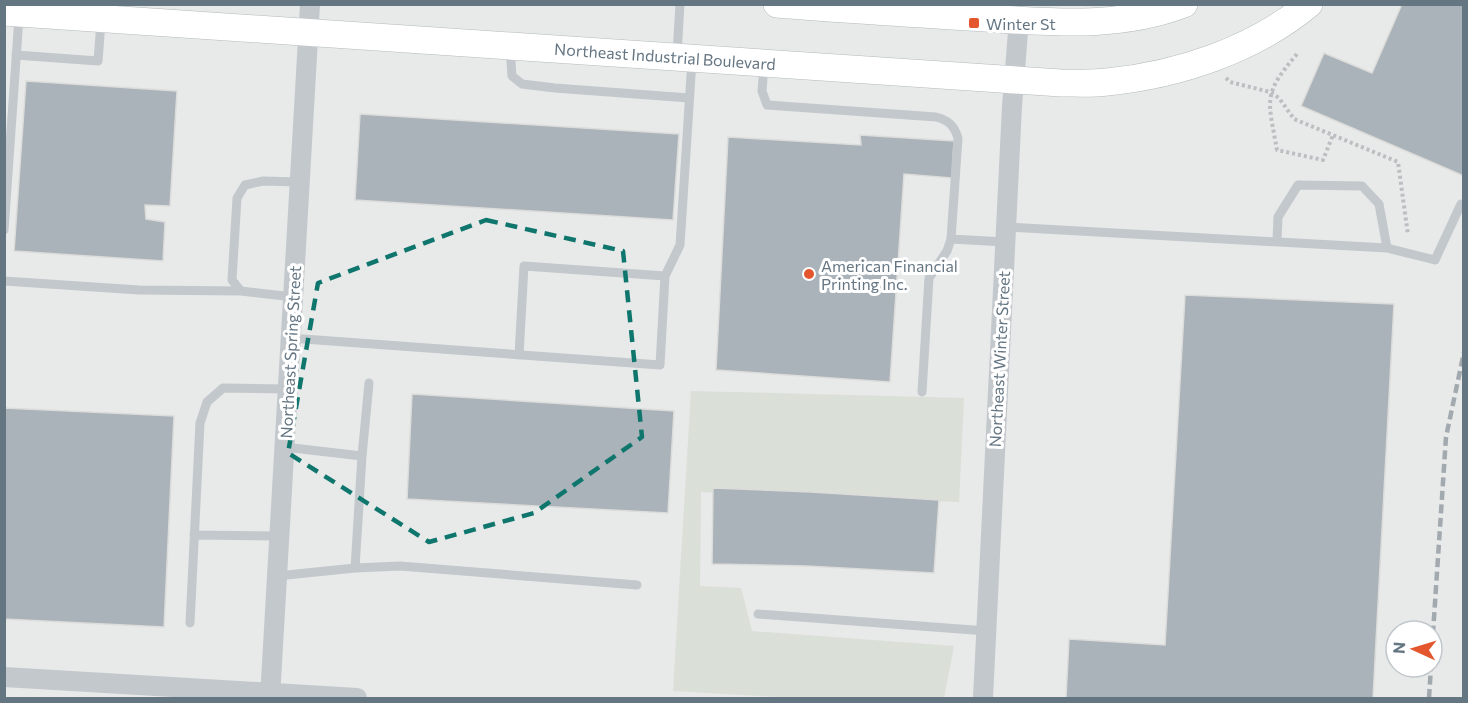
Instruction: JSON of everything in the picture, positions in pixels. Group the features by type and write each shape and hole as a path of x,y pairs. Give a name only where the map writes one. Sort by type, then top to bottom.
{"street":[{"name":"Northeast Spring Street","path":"270,695 309,4"},
{"path":"777,4 1019,16 1061,24 1154,14 1184,4"},
{"name":"Northeast Industrial Boulevard","path":"12,13 1061,83 1106,82 1174,70 1231,50 1269,32 1309,4"},
{"name":"Northeast Winter Street","path":"983,699 1013,79 1019,16"},
{"path":"4,676 357,699"}],"lane":[{"path":"290,338 660,364 665,276 680,245 689,98 680,4"},
{"path":"4,230 16,55 12,13"},
{"path":"16,55 98,61 101,19"},
{"path":"510,46 512,76 522,84 689,98"},
{"path":"764,62 762,91 767,105 936,117 951,124 958,138 951,239 947,251 929,278 922,392"},
{"path":"241,291 232,280 237,198 245,185 263,181 299,182"},
{"path":"1277,241 1278,217 1298,185 1362,186 1379,204 1387,248"},
{"path":"951,239 1005,234 1277,241 1387,248 1435,260 1461,204"},
{"path":"519,355 524,266 665,276"},
{"path":"4,281 139,290 241,291 293,297"},
{"path":"355,568 369,383"},
{"path":"190,623 200,423 207,402 223,388 288,389"},
{"path":"284,447 362,456"},
{"path":"194,535 279,536"},
{"path":"277,576 400,566 637,585"},
{"path":"758,614 987,631"}],"path":[{"path":"1296,54 1278,75 1270,92 1269,101 1277,150 1323,160 1333,135"},
{"path":"1222,73 1230,82 1270,92 1279,98 1293,119 1398,162 1408,235"}],"highlighted area":[{"path":"486,220 623,251 642,437 534,513 429,542 288,453 318,283"}],"shaded area":[{"path":"4,5 1463,5 1463,698 5,698"},
{"path":"691,391 964,398 959,502 701,492 700,586 741,588 752,631 954,646 944,698 797,698 673,691"}],"building":[{"path":"1402,4 1464,4 1464,176 1301,106 1324,53 1372,73"},
{"path":"26,81 177,91 170,206 145,205 146,219 165,222 163,261 14,251"},
{"path":"360,114 679,134 673,220 355,200"},
{"name":"American Financial Printing Inc.","path":"860,135 954,141 952,178 904,174 890,382 716,370 728,137 861,145"},
{"path":"1185,295 1394,304 1373,698 1066,698 1069,639 1165,645"},
{"path":"412,394 674,411 668,513 407,499"},
{"path":"4,408 174,416 164,627 4,619"},
{"path":"713,488 939,500 934,573 807,566 712,564"}],"railway":[{"path":"1434,619 1446,437 1464,352"},
{"path":"1429,698 1430,679"}],"place":[{"name":"Winter St","path":"974,23"},
{"name":"American Financial Printing Inc.","path":"809,274"}]}
